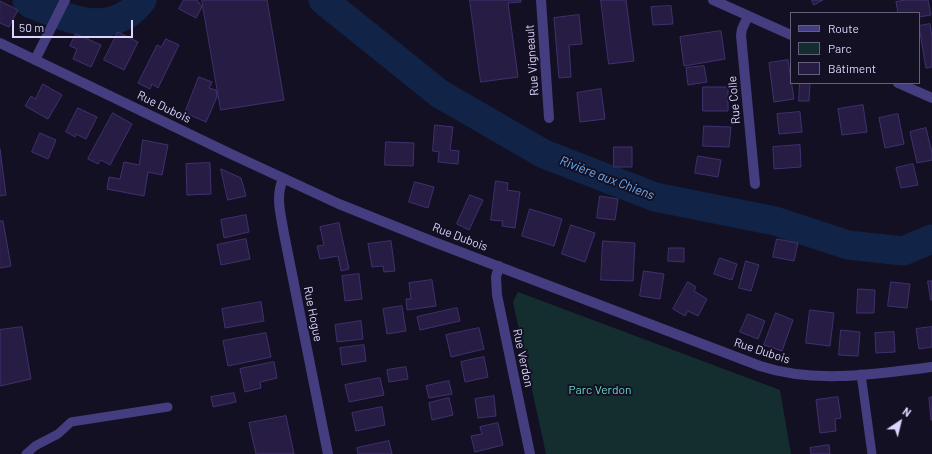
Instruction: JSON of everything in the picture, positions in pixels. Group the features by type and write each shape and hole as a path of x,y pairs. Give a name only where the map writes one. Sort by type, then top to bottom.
{"street":[{"name":"Rue Vigneault","path":"541,0 549,118"},
{"path":"713,0 729,3 748,16 790,35"},
{"path":"36,60 64,2"},
{"name":"Rue Colle","path":"748,16 741,35 755,184"},
{"name":"Rue Dubois","path":"0,43 283,179 373,217 772,370 808,376 861,374 932,367"},
{"path":"900,84 932,98"},
{"name":"Rue Hogue","path":"283,179 279,192 279,198 284,234 328,454"},
{"name":"Rue Verdon","path":"499,266 496,277 497,295 530,454"}],"lane":[{"path":"861,374 872,454"},
{"path":"26,454 35,446 58,434 71,422 168,407"}],"green space":[{"name":"Parc Verdon","path":"518,292 780,390 791,454 546,454 513,302"}],"building":[{"path":"184,0 197,0 202,7 196,18 179,9"},
{"path":"202,0 267,0 284,100 221,110"},
{"path":"470,0 521,0 521,2 508,3 518,77 481,82"},
{"path":"601,0 626,0 634,61 609,64"},
{"path":"812,0 823,0 814,5"},
{"path":"906,0 928,0 931,15 920,17 920,12 898,12 896,2"},
{"path":"0,1 18,10 9,27 0,23"},
{"path":"671,6 673,24 653,25 651,7"},
{"path":"579,15 582,44 569,45 571,77 559,78 554,18"},
{"path":"930,24 932,36 932,67 926,68 920,26"},
{"path":"721,31 725,59 684,66 680,37"},
{"path":"118,32 138,42 124,70 104,60"},
{"path":"76,34 101,45 91,67 73,59 77,49 70,46"},
{"path":"166,39 179,45 158,88 152,84 150,89 138,83 157,45 161,47"},
{"path":"788,60 790,84 792,84 794,99 774,102 769,63"},
{"path":"704,66 707,82 688,85 686,68"},
{"path":"199,77 212,82 209,88 216,90 217,97 206,122 185,113"},
{"path":"43,84 62,95 48,119 25,106 31,96 35,99"},
{"path":"800,84 810,84 809,101 799,101"},
{"path":"703,87 728,87 728,111 703,111"},
{"path":"601,89 605,119 580,122 577,93"},
{"path":"863,105 867,132 842,135 838,109"},
{"path":"78,108 97,117 86,139 76,134 75,137 66,132"},
{"path":"800,112 802,132 779,134 777,114"},
{"path":"113,113 132,124 110,165 101,160 98,164 88,159"},
{"path":"898,114 904,144 885,148 879,118"},
{"path":"435,125 453,127 450,150 459,151 458,164 438,162 439,152 433,151"},
{"path":"704,126 731,127 729,147 703,146"},
{"path":"926,128 932,153 932,160 917,163 910,132"},
{"path":"40,133 56,140 48,159 32,152"},
{"path":"143,140 168,145 162,175 148,172 144,196 107,189 109,177 120,179 124,162 139,165"},
{"path":"386,142 414,143 413,166 385,165"},
{"path":"800,145 801,167 774,169 773,147"},
{"path":"614,147 632,147 632,167 614,167"},
{"path":"0,149 6,195 0,196"},
{"path":"698,156 721,160 718,177 695,173"},
{"path":"210,163 211,194 187,195 186,164"},
{"path":"913,164 918,185 901,188 896,168"},
{"path":"221,169 241,178 246,196 228,200"},
{"path":"496,181 508,183 507,190 520,192 515,228 502,226 503,221 491,220"},
{"path":"415,182 434,187 428,208 409,202"},
{"path":"470,195 483,200 469,230 457,224"},
{"path":"600,196 618,199 615,220 597,218"},
{"path":"530,209 562,219 554,246 522,236"},
{"path":"246,215 249,232 224,238 221,220"},
{"path":"0,221 3,221 11,266 0,268"},
{"path":"339,223 349,269 341,271 338,256 320,259 317,246 324,245 320,227"},
{"path":"571,225 595,233 585,262 562,254"},
{"path":"246,239 250,259 221,265 217,245"},
{"path":"777,239 798,243 794,261 773,257"},
{"path":"391,241 395,271 384,272 383,266 372,267 368,244"},
{"path":"603,241 635,243 633,281 601,280"},
{"path":"669,248 684,248 684,262 668,261"},
{"path":"720,258 737,264 732,280 714,274"},
{"path":"746,261 759,265 751,291 739,288"},
{"path":"644,271 664,274 660,299 640,296"},
{"path":"359,274 362,299 345,301 342,276"},
{"path":"432,280 436,306 407,310 406,299 411,299 409,283"},
{"path":"928,281 932,281 932,300 931,300"},
{"path":"688,282 696,287 694,291 707,299 698,316 688,311 685,316 673,309"},
{"path":"891,282 910,284 907,308 888,306"},
{"path":"858,289 875,290 874,313 857,313"},
{"path":"261,302 264,321 225,328 222,309"},
{"path":"402,306 406,331 387,334 383,309"},
{"path":"457,308 460,321 420,330 417,317"},
{"path":"810,310 834,313 830,346 806,343"},
{"path":"776,313 793,320 782,351 764,345"},
{"path":"748,314 765,321 758,339 740,332"},
{"path":"361,321 363,339 337,342 335,325"},
{"path":"22,327 31,379 0,386 0,330"},
{"path":"932,327 932,347 919,349 916,329"},
{"path":"479,328 484,349 451,357 446,335"},
{"path":"841,330 860,332 858,356 839,355"},
{"path":"894,332 895,352 876,353 875,333"},
{"path":"266,333 271,357 228,366 223,341"},
{"path":"364,345 366,361 342,365 340,348"},
{"path":"484,357 488,377 465,382 461,362"},
{"path":"274,362 277,378 260,382 261,388 245,392 240,369"},
{"path":"406,367 408,379 389,382 387,370"},
{"path":"380,378 384,395 349,402 345,385"},
{"path":"449,381 452,394 429,398 426,386"},
{"path":"234,393 236,402 213,407 211,397"},
{"path":"494,396 496,416 478,418 475,399"},
{"path":"838,397 841,418 835,419 836,431 820,433 816,400"},
{"path":"932,397 932,420 931,420 929,398"},
{"path":"449,398 453,415 432,420 429,403"},
{"path":"382,407 385,425 356,431 352,413"},
{"path":"286,416 294,454 256,454 249,423"},
{"path":"498,423 503,445 475,452 471,436 482,434 480,427"},
{"path":"389,441 392,454 358,454 357,448"},
{"path":"829,445 830,454 811,454 810,448"}],"waterway":[{"name":"Rivière aux Chiens","path":"27,0 31,4 67,17 92,23 117,19 131,12 142,0"},
{"name":"Rivière aux Chiens","path":"323,0 440,94 544,154 655,197 775,221 848,245 903,251 932,239"}]}
